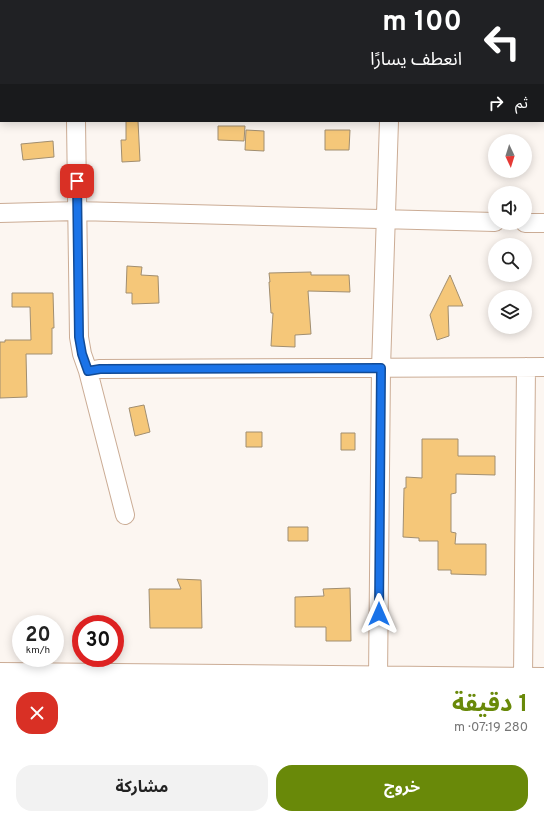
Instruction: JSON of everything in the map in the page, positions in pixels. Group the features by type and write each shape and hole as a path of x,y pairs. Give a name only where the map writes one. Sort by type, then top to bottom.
{"street":[{"path":"76,122 79,337 82,354 88,371 125,515"},
{"path":"378,677 381,368 389,122"},
{"path":"0,213 77,211 488,222"},
{"path":"532,223 544,223"},
{"path":"523,677 526,367"},
{"path":"88,371 100,369 544,367"},
{"path":"0,672 215,677 544,677"}],"building":[{"path":"126,122 138,122 140,161 122,162 121,140 126,140"},
{"path":"218,126 245,126 244,141 218,140"},
{"path":"246,130 264,131 264,151 245,150"},
{"path":"325,130 350,130 349,150 325,150"},
{"path":"53,141 54,157 23,160 21,144"},
{"path":"127,266 142,267 141,275 158,276 159,303 132,304 132,293 126,293"},
{"path":"311,272 311,275 349,275 350,292 308,291 311,334 295,335 295,347 271,346 273,313 271,313 269,273"},
{"path":"450,275 463,306 448,306 449,336 437,340 430,315"},
{"path":"12,293 53,293 54,328 52,328 52,354 26,354 27,397 0,398 0,342 5,342 5,340 31,340 30,307 12,307"},
{"path":"144,405 150,432 135,436 129,408"},
{"path":"246,432 262,432 262,447 246,447"},
{"path":"341,433 355,433 355,450 341,450"},
{"path":"422,439 458,439 458,456 495,456 495,475 456,474 456,493 451,494 451,532 456,533 455,544 486,544 486,575 451,574 451,570 438,570 438,541 419,541 419,538 403,537 404,488 406,488 406,477 422,478"},
{"path":"288,527 308,527 308,541 288,541"},
{"path":"177,579 201,580 202,628 150,628 149,589 181,589"},
{"path":"350,588 351,641 326,641 326,627 295,627 295,597 324,596 323,589"}],"route":[{"path":"77,181 79,337 82,354 88,371 100,369 381,368 379,614"}]}
